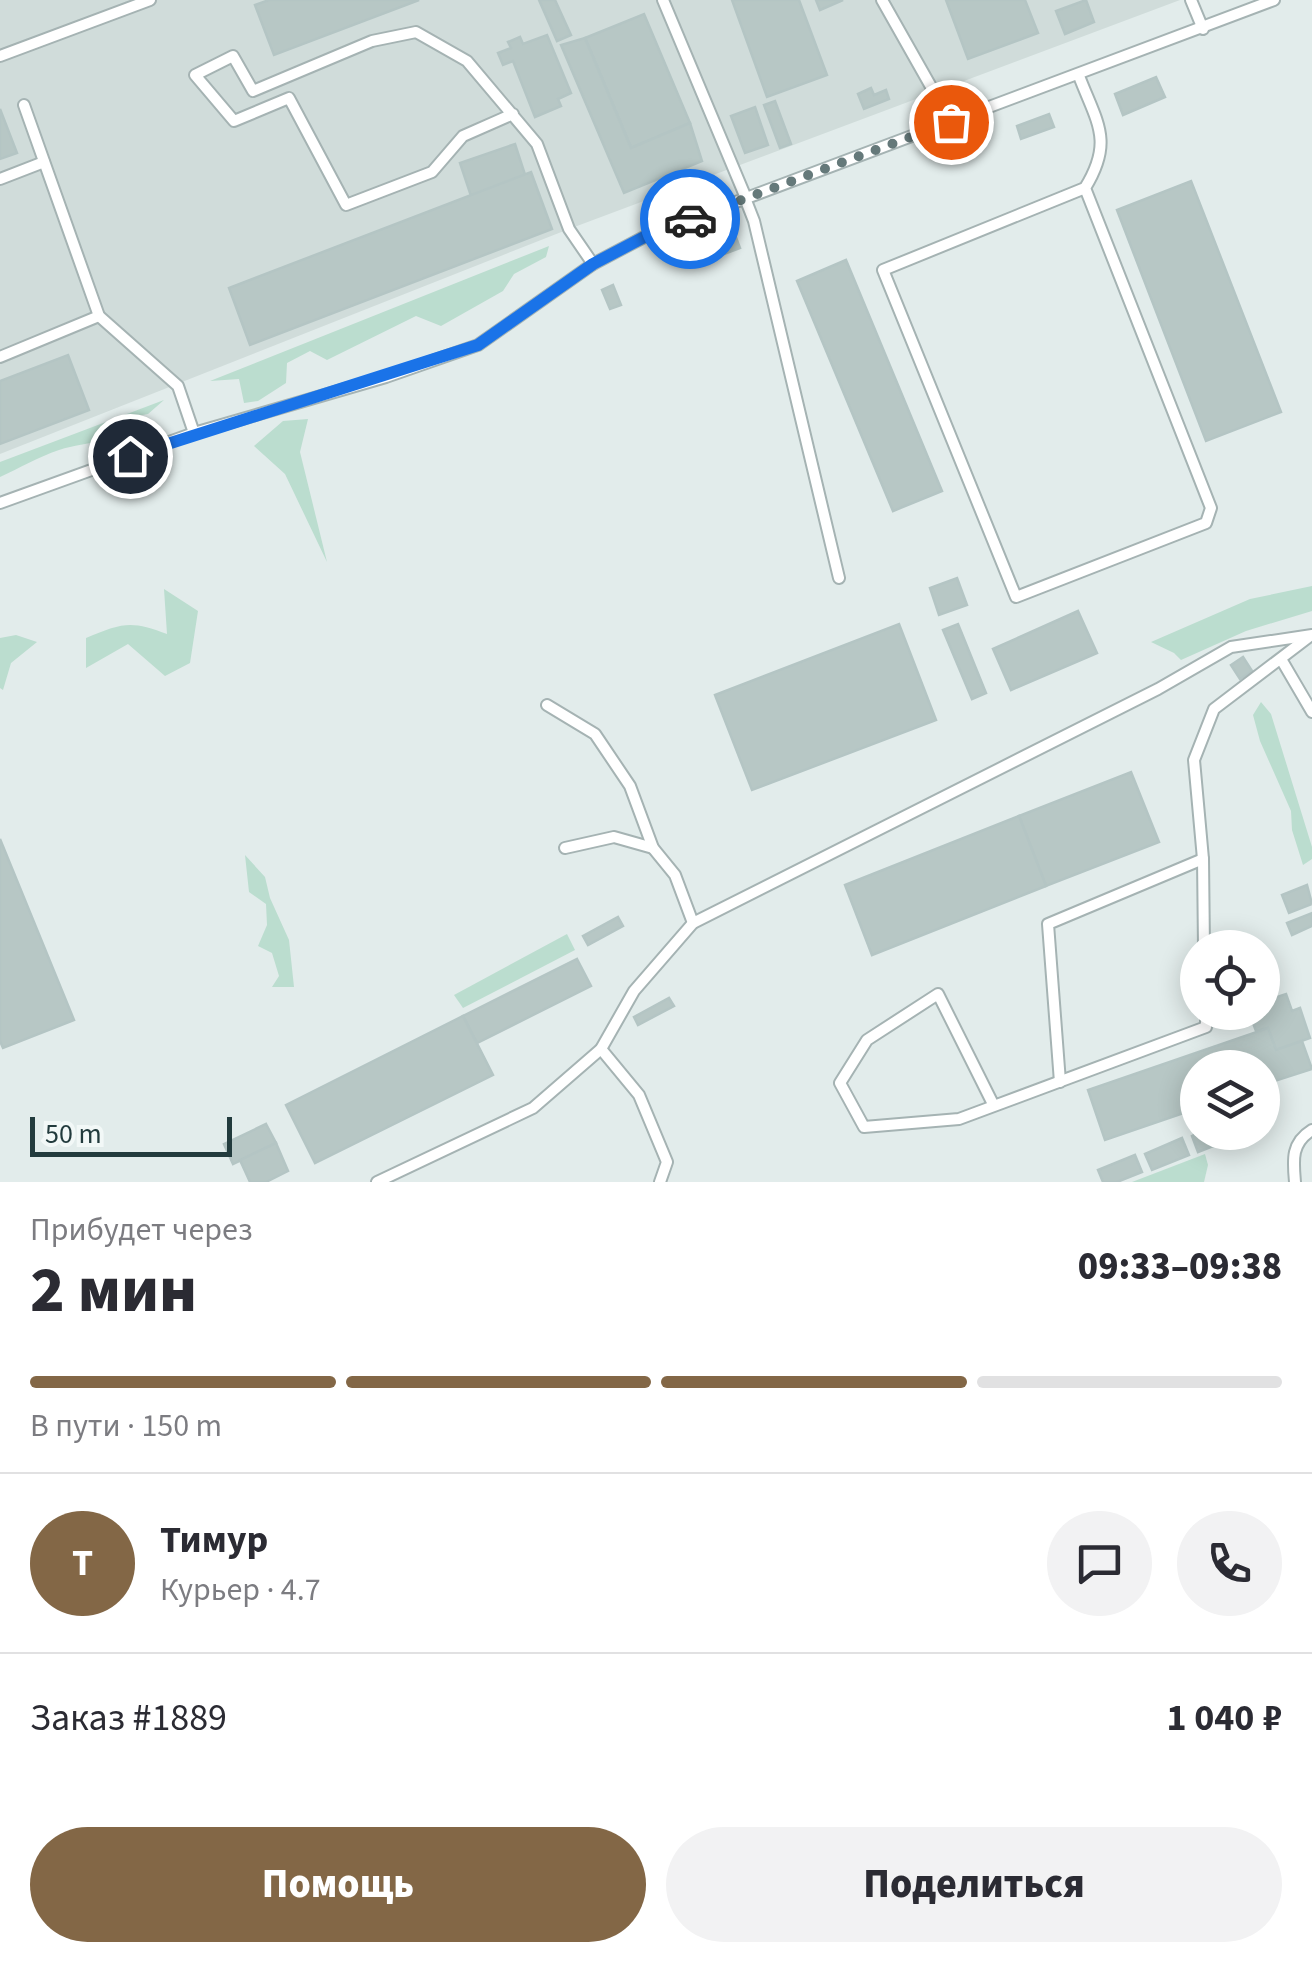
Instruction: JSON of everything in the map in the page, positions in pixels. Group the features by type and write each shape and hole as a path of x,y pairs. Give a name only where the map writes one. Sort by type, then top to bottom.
{"lane":[{"path":"0,56 150,0"},
{"path":"663,0 754,220 838,578"},
{"path":"882,0 951,122"},
{"path":"1192,0 1203,30"},
{"path":"0,503 194,433 386,377 478,345 593,264 648,235 1203,30 1274,0"},
{"path":"513,114 464,136 432,172 346,205 290,98 234,121 195,74 233,56 253,90 372,42 416,32 467,61 513,114 537,144 569,229 593,264"},
{"path":"1079,76 1102,136 1100,163 1085,188 883,270 1016,597 1206,523 1211,508 1085,188"},
{"path":"24,105 99,316 178,386 194,433"},
{"path":"0,179 44,162"},
{"path":"0,357 99,316"},
{"path":"1204,930 1203,859 1194,760 1214,709 1312,635"},
{"path":"377,1182 532,1108 601,1050 634,991 693,923 1158,689 1231,646 1312,635"},
{"path":"1281,658 1312,712"},
{"path":"547,705 595,734 630,786 653,848 674,875 693,923"},
{"path":"565,848 614,838 653,848"},
{"path":"1060,1082 1048,924 1203,859"},
{"path":"994,1106 938,994 867,1040 840,1083 864,1127 959,1119 1201,1030"},
{"path":"601,1050 639,1095 667,1162 660,1182"},
{"path":"1294,1182 1292,1153 1306,1132 1312,1130"}],"shaded area":[{"path":"0,0 1180,0 569,229 0,454"}],"green space":[{"path":"549,246 546,257 514,274 503,291 441,326 416,316 327,360 310,351 287,363 286,383 258,401 244,403 239,379 210,381"},
{"path":"164,400 148,414 137,416 121,433 59,450 0,477 0,462"},
{"path":"308,419 300,452 327,562 285,474 254,446 283,421"},
{"path":"1312,586 1312,611 1246,631 1181,660 1151,642 1250,599"},
{"path":"164,589 198,611 190,663 165,676 128,644 86,668 86,638 126,625 167,634"},
{"path":"16,635 37,642 11,663 3,690 0,638"},
{"path":"1261,702 1271,714 1312,847 1312,859 1303,865 1292,830 1291,811 1260,741 1253,715"},
{"path":"245,855 265,877 289,940 294,987 272,987 279,976 272,953 258,946 267,925 266,904 249,892"},
{"path":"567,934 575,950 463,1008 454,995"},
{"path":"1205,1154 1208,1165 1204,1182 1132,1182"}],"building":[{"path":"269,0 419,0 274,55 255,5"},
{"path":"539,0 555,0 571,35 557,41"},
{"path":"732,0 799,0 827,75 767,97"},
{"path":"816,0 843,0 820,10"},
{"path":"946,0 1025,0 1038,33 968,59"},
{"path":"1086,0 1094,22 1065,34 1056,11"},
{"path":"644,14 690,123 631,148 585,38"},
{"path":"547,35 571,93 558,99 561,106 535,117 513,61 503,65 498,53 511,48 508,42 520,37 523,44"},
{"path":"585,38 631,148 690,123 702,161 624,193 561,45"},
{"path":"1156,77 1165,97 1123,115 1115,94"},
{"path":"871,88 874,95 886,90 889,99 864,109 858,94"},
{"path":"775,101 791,144 780,148 764,105"},
{"path":"755,107 768,145 745,153 731,116"},
{"path":"0,109 17,153 0,159"},
{"path":"1049,114 1054,127 1021,139 1017,126"},
{"path":"515,144 530,190 475,208 460,163"},
{"path":"531,172 552,229 250,345 229,288"},
{"path":"1191,181 1281,412 1206,441 1117,210"},
{"path":"735,235 740,248 708,260 703,247"},
{"path":"846,260 942,491 893,511 797,281"},
{"path":"613,285 621,305 610,309 602,290"},
{"path":"68,355 89,410 0,444 0,381"},
{"path":"957,578 967,605 939,615 930,588"},
{"path":"1078,611 1097,653 1011,690 993,649"},
{"path":"899,624 936,720 752,790 715,695"},
{"path":"958,624 986,693 972,699 943,630"},
{"path":"1243,657 1252,671 1240,679 1231,665"},
{"path":"1131,772 1159,842 1046,886 1019,816"},
{"path":"1019,816 1046,886 872,955 845,885"},
{"path":"0,839 74,1020 3,1048 0,1041"},
{"path":"1307,885 1312,904 1289,913 1282,895"},
{"path":"1312,913 1312,926 1292,935 1287,923"},
{"path":"618,917 623,926 588,945 583,936"},
{"path":"577,959 591,986 477,1043 463,1016"},
{"path":"1286,994 1292,1011 1300,1008 1310,1038 1276,1050 1269,1030 1280,1030 1280,996"},
{"path":"669,998 674,1006 638,1025 634,1017"},
{"path":"463,1016 493,1075 315,1163 286,1105"},
{"path":"1269,1030 1276,1050 1204,1050"},
{"path":"1302,1041 1312,1069 1280,1079 1280,1050 1276,1050"},
{"path":"1180,1058 1180,1114 1105,1140 1088,1090"},
{"path":"266,1124 276,1143 233,1164 224,1144"},
{"path":"1180,1139 1180,1150 1187,1150 1189,1155 1152,1170 1145,1154"},
{"path":"276,1143 288,1171 266,1182 250,1182 240,1160"},
{"path":"1135,1155 1142,1172 1117,1182 1103,1182 1098,1170"}],"way so far":[{"path":"690,219 951,122"}],"route":[{"path":"130,456 478,345 593,264 648,235 690,219"}]}
